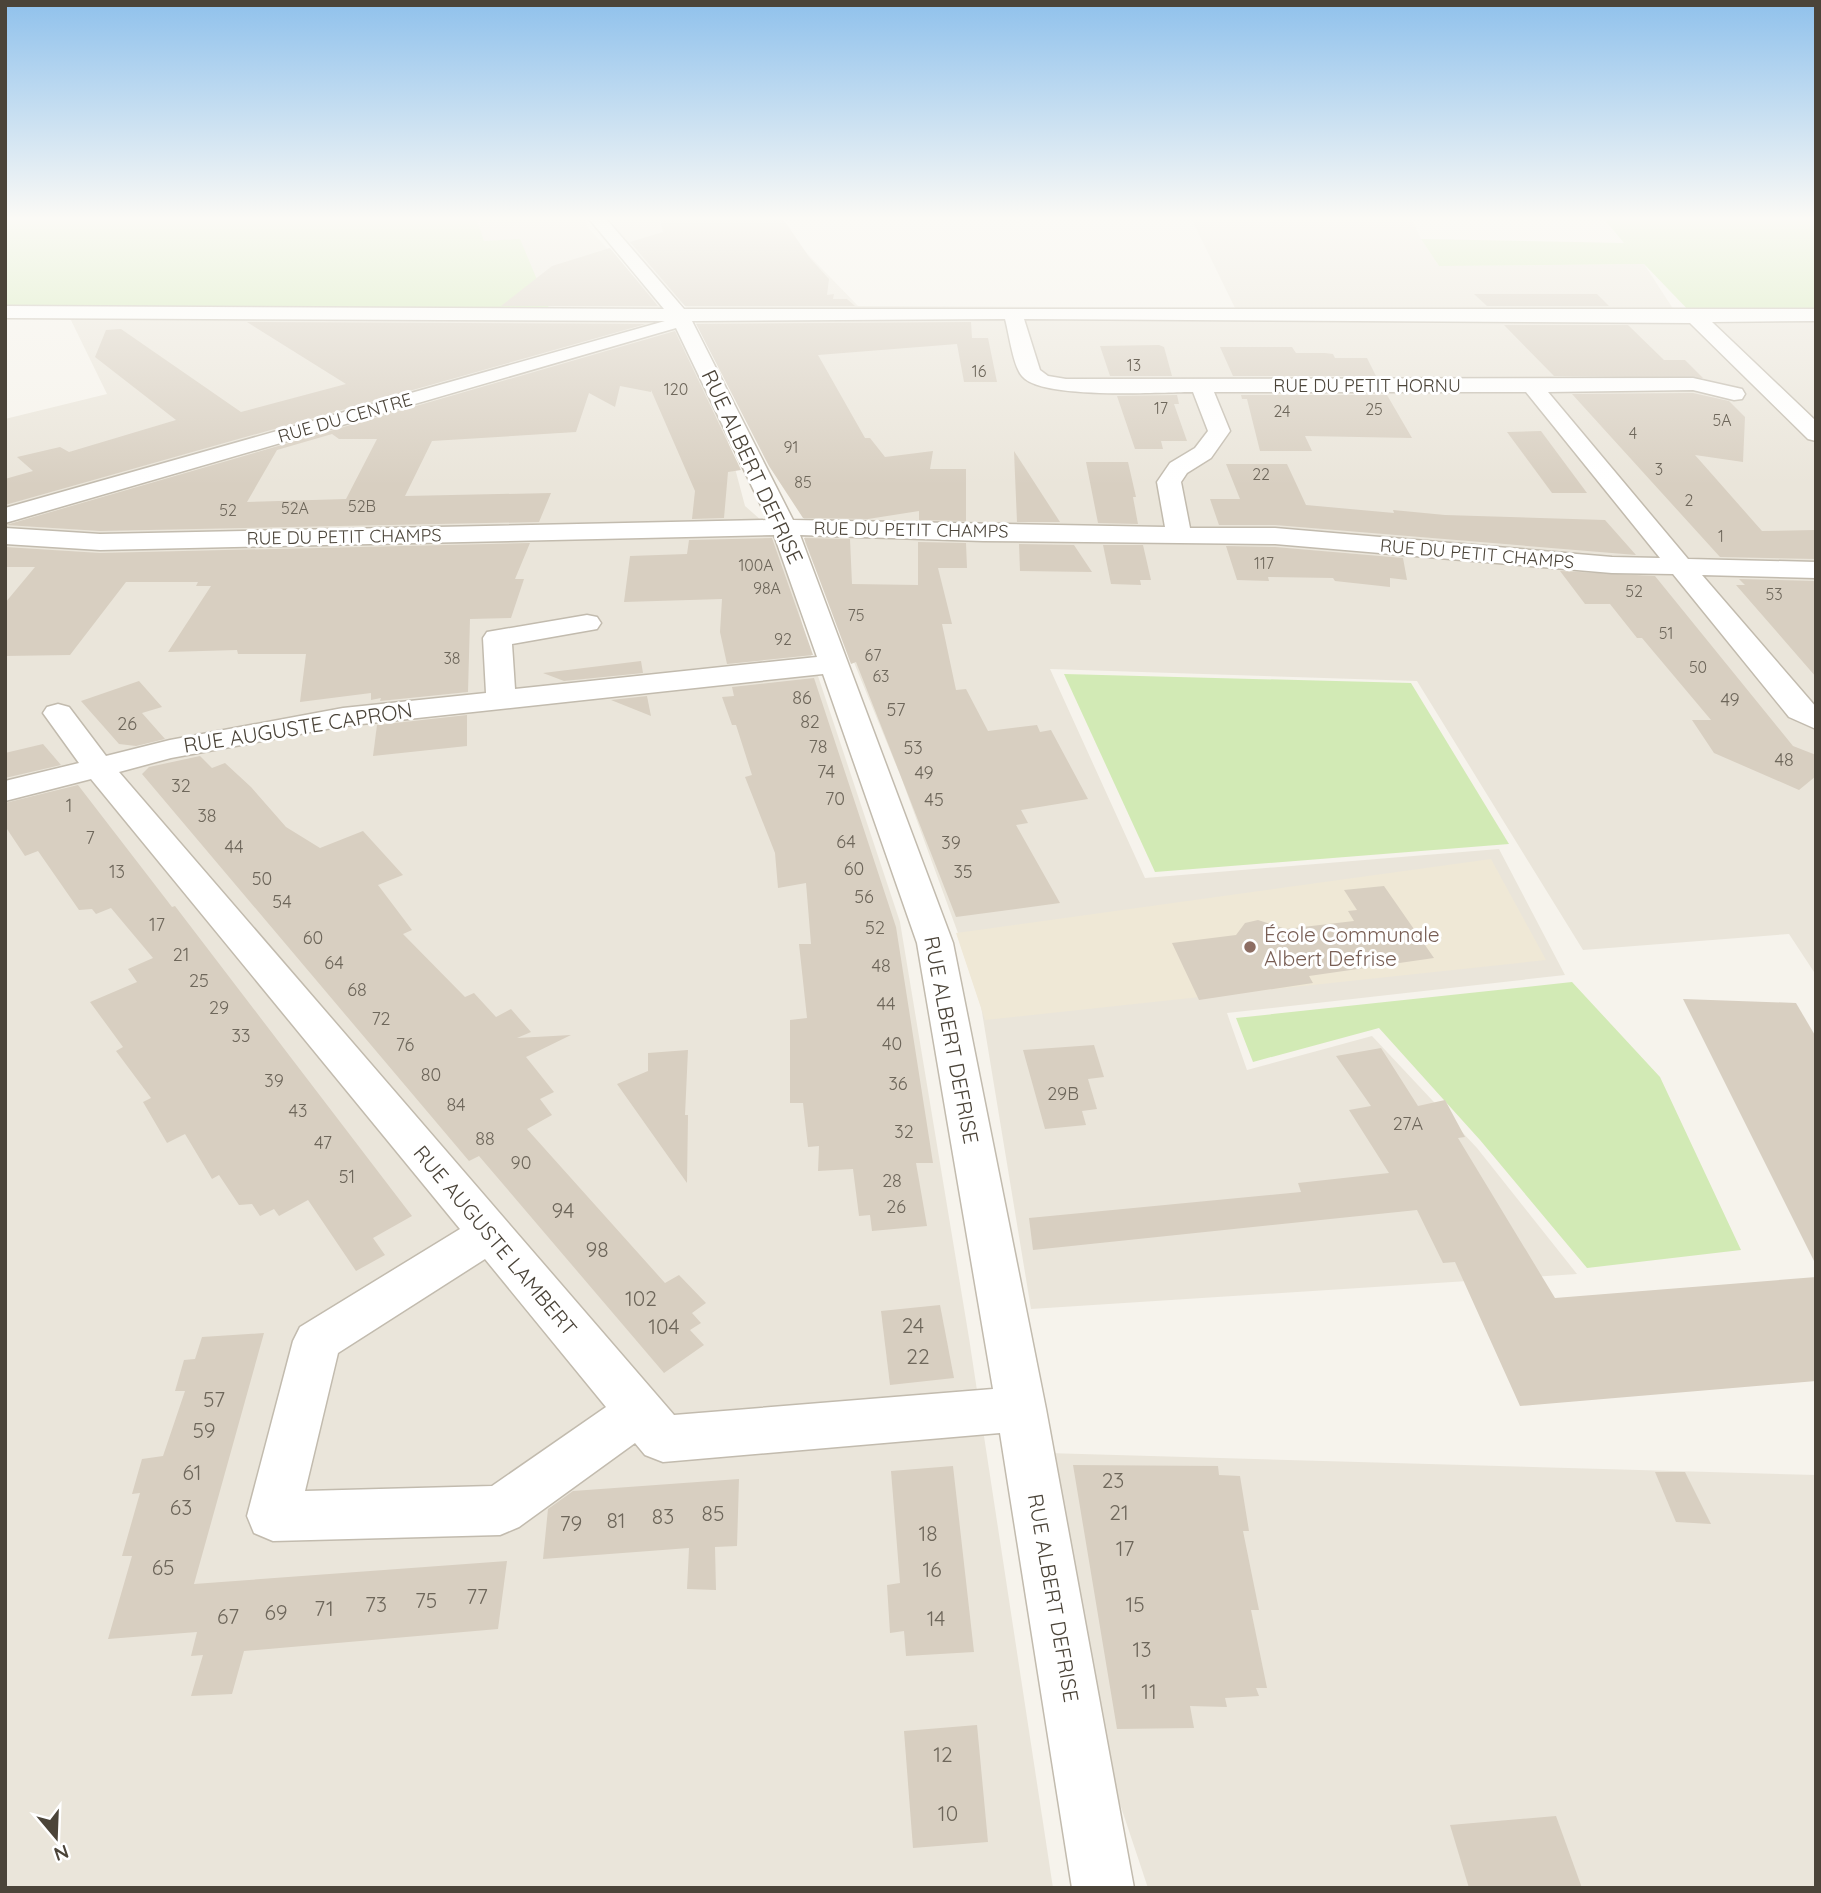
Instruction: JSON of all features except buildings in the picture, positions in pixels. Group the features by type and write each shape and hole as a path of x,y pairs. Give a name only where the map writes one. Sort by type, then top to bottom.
{"street":[{"name":"RUE ALBERT DEFRISE","path":"673,308 679,315 784,527 934,943 1021,1409 1103,1888"},
{"path":"5,312 1695,317 1816,314"},
{"name":"RUE DU PETIT HORNU","path":"1013,313 1030,373 1042,382 1066,385 1693,384 1734,394"},
{"name":"RUE DU CENTRE","path":"5,516 676,323 679,315"},
{"path":"1695,317 1816,434"},
{"path":"1179,533 1169,482 1178,468 1203,453 1219,431 1201,386"},
{"path":"1532,386 1800,711 1816,720"},
{"name":"RUE DU PETIT CHAMPS","path":"5,536 100,542 784,527 983,533 1179,533 1275,536 1612,565 1816,570"},
{"path":"501,699 497,638 587,623"},
{"name":"RUE AUGUSTE CAPRON","path":"5,791 170,749 343,717 834,664"},
{"path":"58,713 97,767"},
{"name":"RUE AUGUSTE LAMBERT","path":"97,767 663,1440 1021,1409"},
{"path":"489,1234 317,1341 273,1516 499,1510 639,1412"}],"shaded area":[{"path":"548,308 663,308 681,333 719,408 745,506 779,536 808,646 900,922 969,1338 1053,1888 5,1888 5,419 107,394 67,312 550,313"},
{"path":"687,308 1673,308 1683,324 1816,322 1816,975 1789,934 1583,950 1417,681 1050,669 1145,878 1499,849 1565,975 1227,1013 1247,1070 1372,1036 1477,1148 1577,1274 1031,1309 978,988 901,777 805,543 803,502"},
{"name":"École Communale Albert Defrise","path":"1491,859 1546,960 985,1020 956,933"},
{"path":"1047,1453 1816,1475 1816,1888 1148,1888 1104,1756"}],"green space":[{"path":"5,308 549,308 551,313 5,312"},
{"path":"1687,308 1816,308 1816,315 1695,317"},
{"path":"1064,674 1411,683 1509,844 1155,872"},
{"path":"1572,982 1660,1077 1741,1250 1587,1268 1480,1140 1379,1028 1253,1062 1236,1018"}],"place":[{"name":"École Communale Albert Defrise","path":"1250,947"}]}
